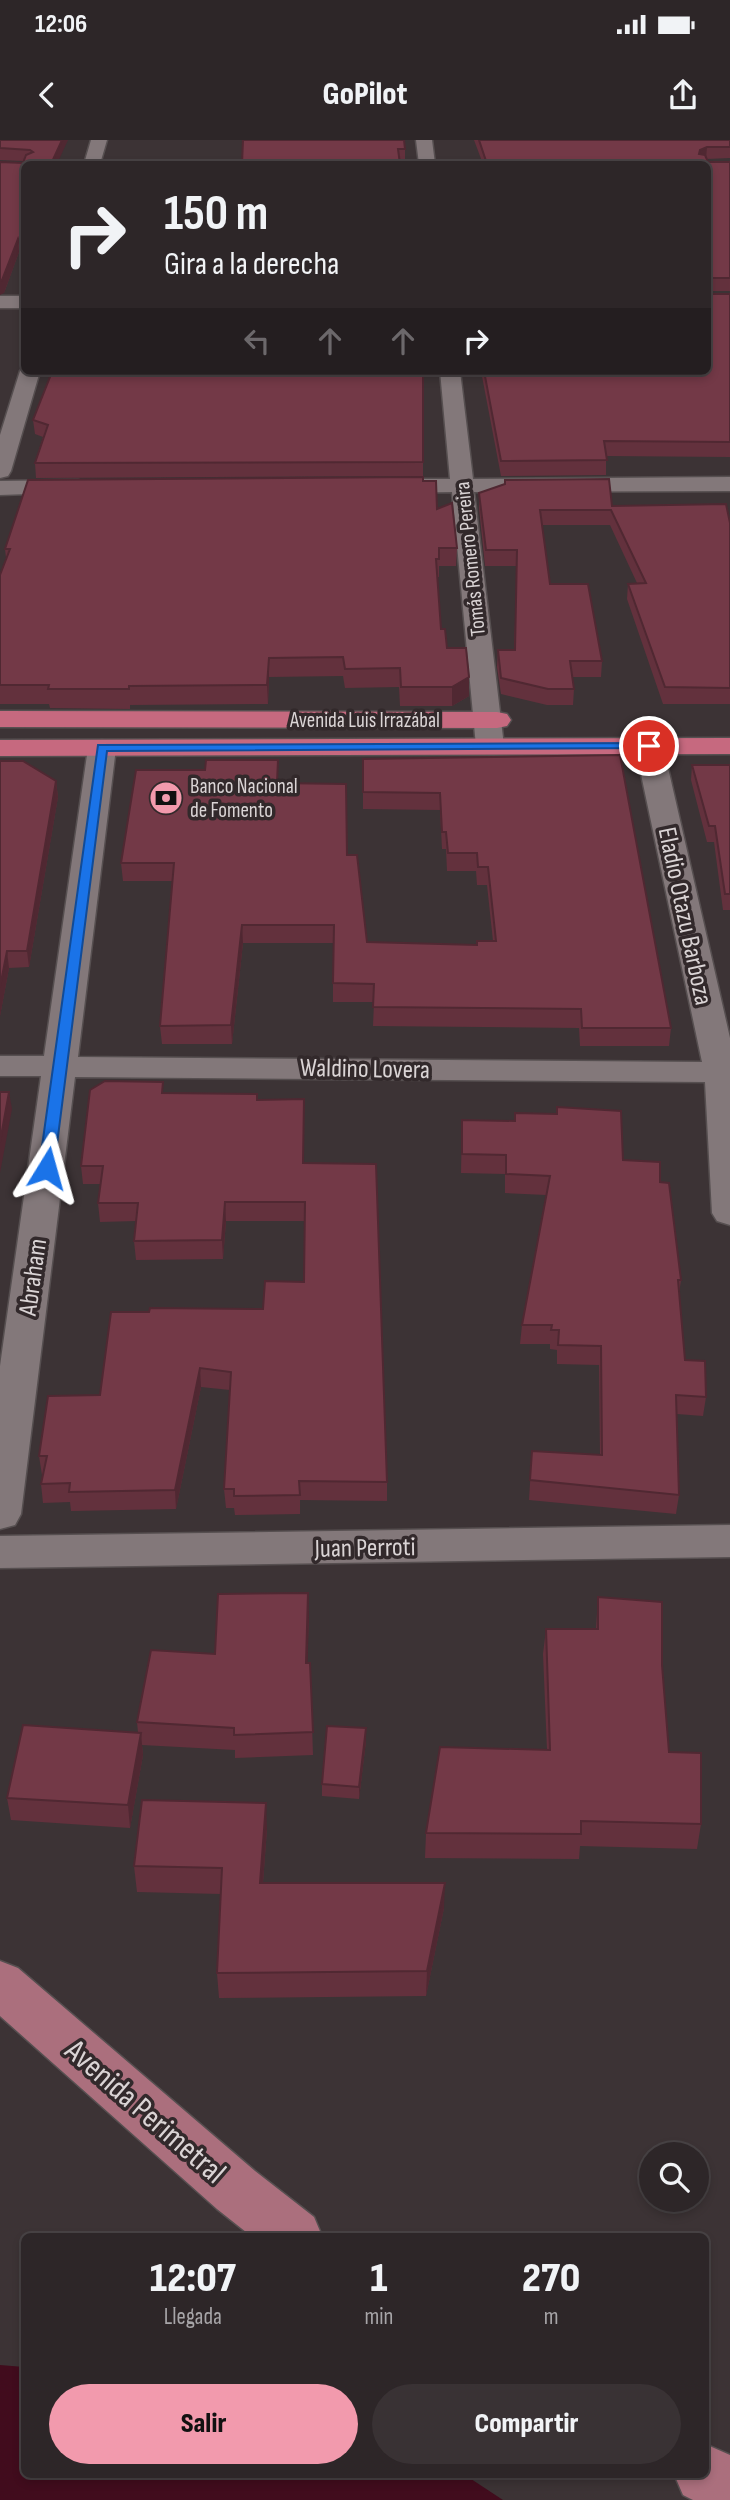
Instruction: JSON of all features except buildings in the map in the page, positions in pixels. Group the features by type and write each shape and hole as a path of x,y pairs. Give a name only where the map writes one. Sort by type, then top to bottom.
{"highway":[{"name":"Avenida Luis Irrazábal","path":"0,719 489,733 527,720"},
{"path":"0,748 102,748 489,733 649,746 730,746"}],"main road":[{"name":"Avenida Perimetral","path":"0,1984 236,2190 290,2233"},
{"path":"709,2476 730,2485"}],"street":[{"path":"93,161 99,140"},
{"path":"424,140 427,161"},
{"path":"0,302 21,302"},
{"path":"0,471 29,375"},
{"name":"Tomás Romero Pereira","path":"450,375 489,733"},
{"path":"364,486 730,484"},
{"path":"0,488 98,487"},
{"name":"Eladio Otazu Barboza","path":"649,746 725,1072 730,1213"},
{"name":"Abraham","path":"0,1514 62,1065 102,748"},
{"name":"Waldino Lovera","path":"0,1066 725,1072"},
{"name":"Juan Perroti","path":"0,1552 730,1541"}],"shaded area":[{"path":"0,2365 21,2367 21,2478 470,2478 503,2500 0,2500"}],"place":[{"name":"Banco Nacional de Fomento","path":"166,798"}],"route":[{"path":"47,1168 102,748 649,746"}]}
